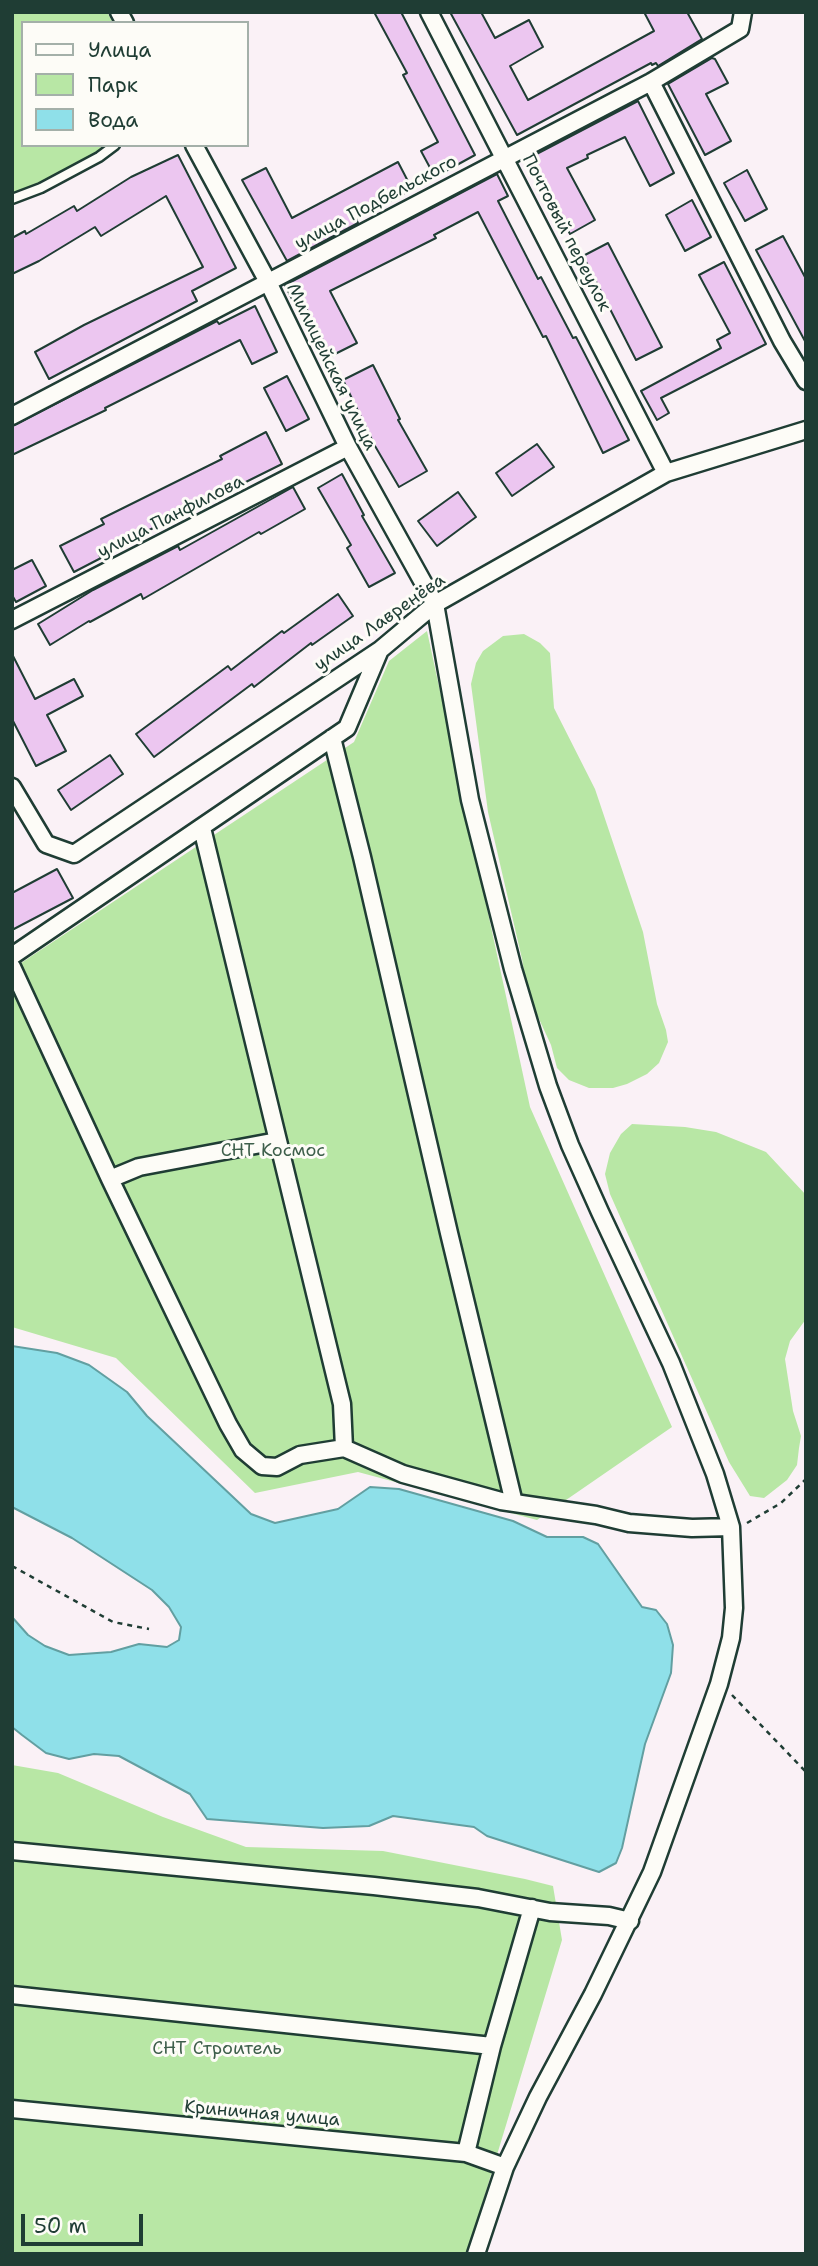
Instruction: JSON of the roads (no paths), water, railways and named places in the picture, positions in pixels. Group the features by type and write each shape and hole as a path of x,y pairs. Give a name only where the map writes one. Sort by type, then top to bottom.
{"street":[{"name":"Почтовый переулок","path":"429,12 666,473"},
{"name":"улица Подбельского","path":"12,416 651,82 740,29 743,12"},
{"path":"651,82 782,341 806,381"},
{"name":"Милицейская улица","path":"195,147 268,282 348,447 435,604 470,800 513,969 548,1086 595,1201 671,1363 715,1474 731,1527 734,1608 719,1684 652,1872 630,1921 538,2097 505,2167 476,2254"},
{"name":"улица Лавренёва","path":"12,787 46,844 74,854 380,650 435,604 666,473 806,430"},
{"name":"улица Панфилова","path":"12,620 348,447"},
{"path":"12,956 347,728 380,650"},
{"path":"332,738 514,1503"},
{"path":"202,828 342,1404 344,1448"},
{"path":"12,967 110,1179 243,1451 262,1466 277,1467 300,1455 344,1448 403,1474 500,1501 596,1515 629,1523 692,1528 731,1527"},
{"path":"110,1179 139,1167 277,1141"},
{"path":"12,1851 374,1886 478,1898 550,1912 609,1916 630,1921"},
{"path":"466,2153 492,2046 532,1908"},
{"path":"12,1995 492,2046"},
{"name":"Криничная улица","path":"12,2109 466,2153 505,2167"}],"lane":[{"path":"12,199 41,188 112,147"}],"water":[{"path":"12,1346 57,1353 89,1365 127,1392 147,1416 251,1514 275,1523 338,1509 370,1487 399,1489 513,1521 547,1537 583,1537 598,1544 642,1607 656,1610 667,1624 673,1645 671,1673 645,1744 622,1848 616,1863 599,1872 487,1836 474,1827 393,1816 369,1826 323,1828 207,1819 190,1794 119,1756 94,1754 69,1759 46,1753 12,1727 12,1617 28,1635 45,1646 69,1655 111,1652 139,1644 167,1647 179,1640 181,1627 169,1607 152,1590 72,1538 12,1507"}],"park label":[{"name":"СНТ Космос","path":"273,1151"},
{"name":"СНТ Строитель","path":"217,2049"}]}
